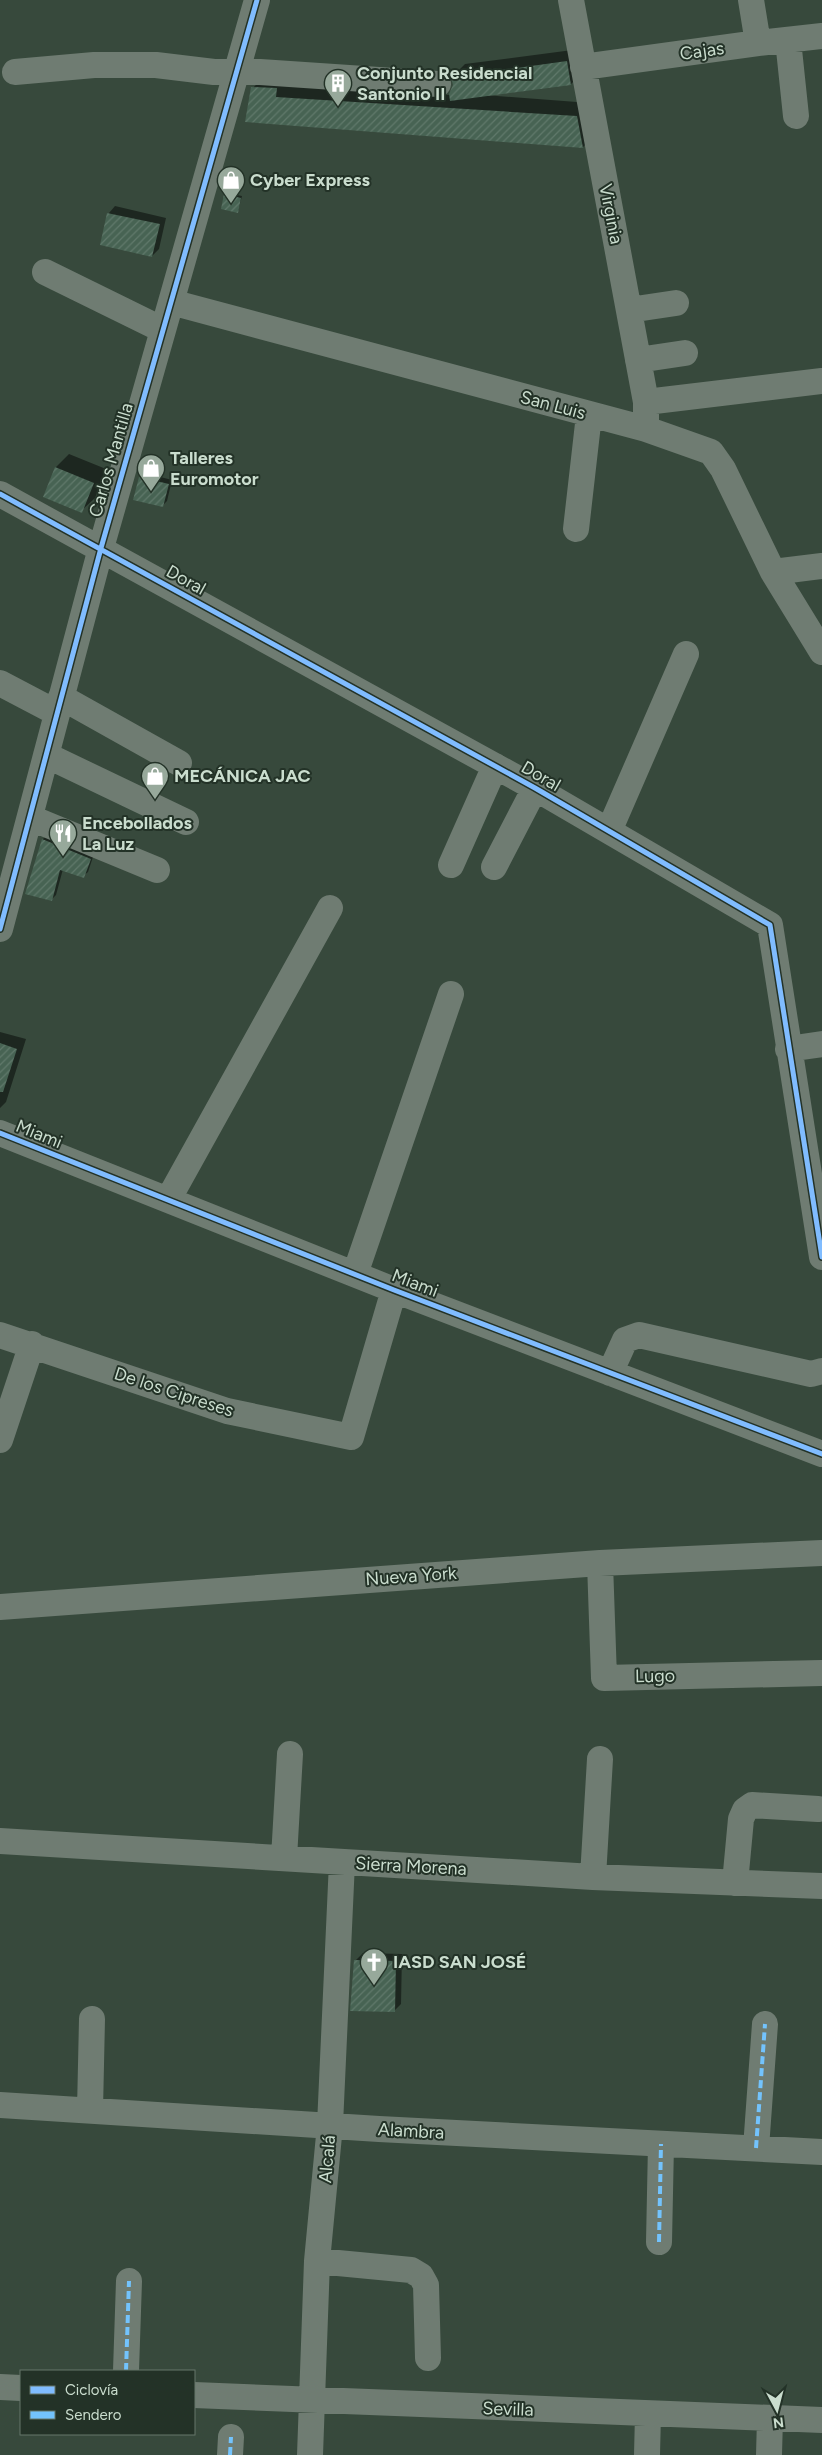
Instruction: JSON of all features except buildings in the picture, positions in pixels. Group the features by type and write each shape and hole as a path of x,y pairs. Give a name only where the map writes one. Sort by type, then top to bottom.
{"street":[{"name":"Carlos Mantilla","path":"0,929 31,818 100,548 257,0"},
{"name":"Virginia","path":"571,0 646,402 646,429"},
{"path":"751,0 758,43"},
{"name":"Cajas","path":"583,67 822,36"},
{"path":"788,40 796,116"},
{"path":"15,72 94,66 156,66 214,72 438,84"},
{"path":"45,272 163,330"},
{"name":"San Luis","path":"171,302 646,429 710,452 723,469 773,572 822,652"},
{"path":"629,310 676,303"},
{"path":"638,360 685,353"},
{"path":"646,402 822,381"},
{"path":"576,529 589,415"},
{"name":"Doral","path":"0,494 535,788 770,925 822,1257"},
{"path":"773,572 822,566"},
{"path":"609,831 686,654"},
{"path":"0,683 59,705 179,764"},
{"path":"46,755 186,822"},
{"path":"451,865 495,766"},
{"path":"494,867 535,788"},
{"path":"31,818 157,870"},
{"path":"168,1200 330,908"},
{"path":"355,1274 451,994"},
{"path":"788,1049 822,1044"},
{"name":"Miami","path":"0,1133 394,1290 822,1454"},
{"name":"De los Cipreses","path":"0,1335 32,1344 226,1411 351,1437 394,1290"},
{"path":"610,1372 625,1340 639,1335 812,1374 822,1371"},
{"path":"0,1440 32,1344"},
{"name":"Nueva York","path":"0,1606 600,1563 822,1552"},
{"name":"Lugo","path":"600,1563 604,1678 822,1672"},
{"path":"284,1858 290,1754"},
{"path":"593,1877 600,1759"},
{"path":"735,1882 741,1819 745,1810 752,1805 818,1809"},
{"name":"Sierra Morena","path":"0,1841 593,1877 822,1886"},
{"name":"Alcalá","path":"310,2455 317,2261 330,2125 342,1862"},
{"path":"90,2110 92,2019"},
{"path":"756,2148 765,2024"},
{"name":"Alambra","path":"0,2105 822,2152"},
{"path":"659,2242 661,2144"},
{"path":"317,2261 411,2270 421,2276 426,2286 428,2358"},
{"path":"126,2370 129,2281"},
{"path":"0,2387 20,2388"},
{"name":"Sevilla","path":"195,2395 822,2420"},
{"path":"647,2455 648,2414"},
{"path":"769,2455 770,2418"}],"marked path":[{"path":"756,2148 765,2024"},
{"path":"659,2242 661,2144"},
{"path":"126,2370 129,2281"},
{"path":"230,2455 231,2437"}],"cycle path":[{"path":"0,929 101,548 257,0"},
{"path":"0,494 535,788 770,925 822,1257"},
{"path":"0,1133 394,1290 822,1454"}],"place":[{"name":"Conjunto Residencial Santonio II","path":"338,107"},
{"name":"Cyber Express","path":"231,204"},
{"name":"Talleres Euromotor","path":"151,492"},
{"name":"MECÁNICA JAC","path":"155,800"},
{"name":"Encebollados La Luz","path":"63,857"},
{"name":"IASD SAN JOSÉ","path":"374,1986"}]}
